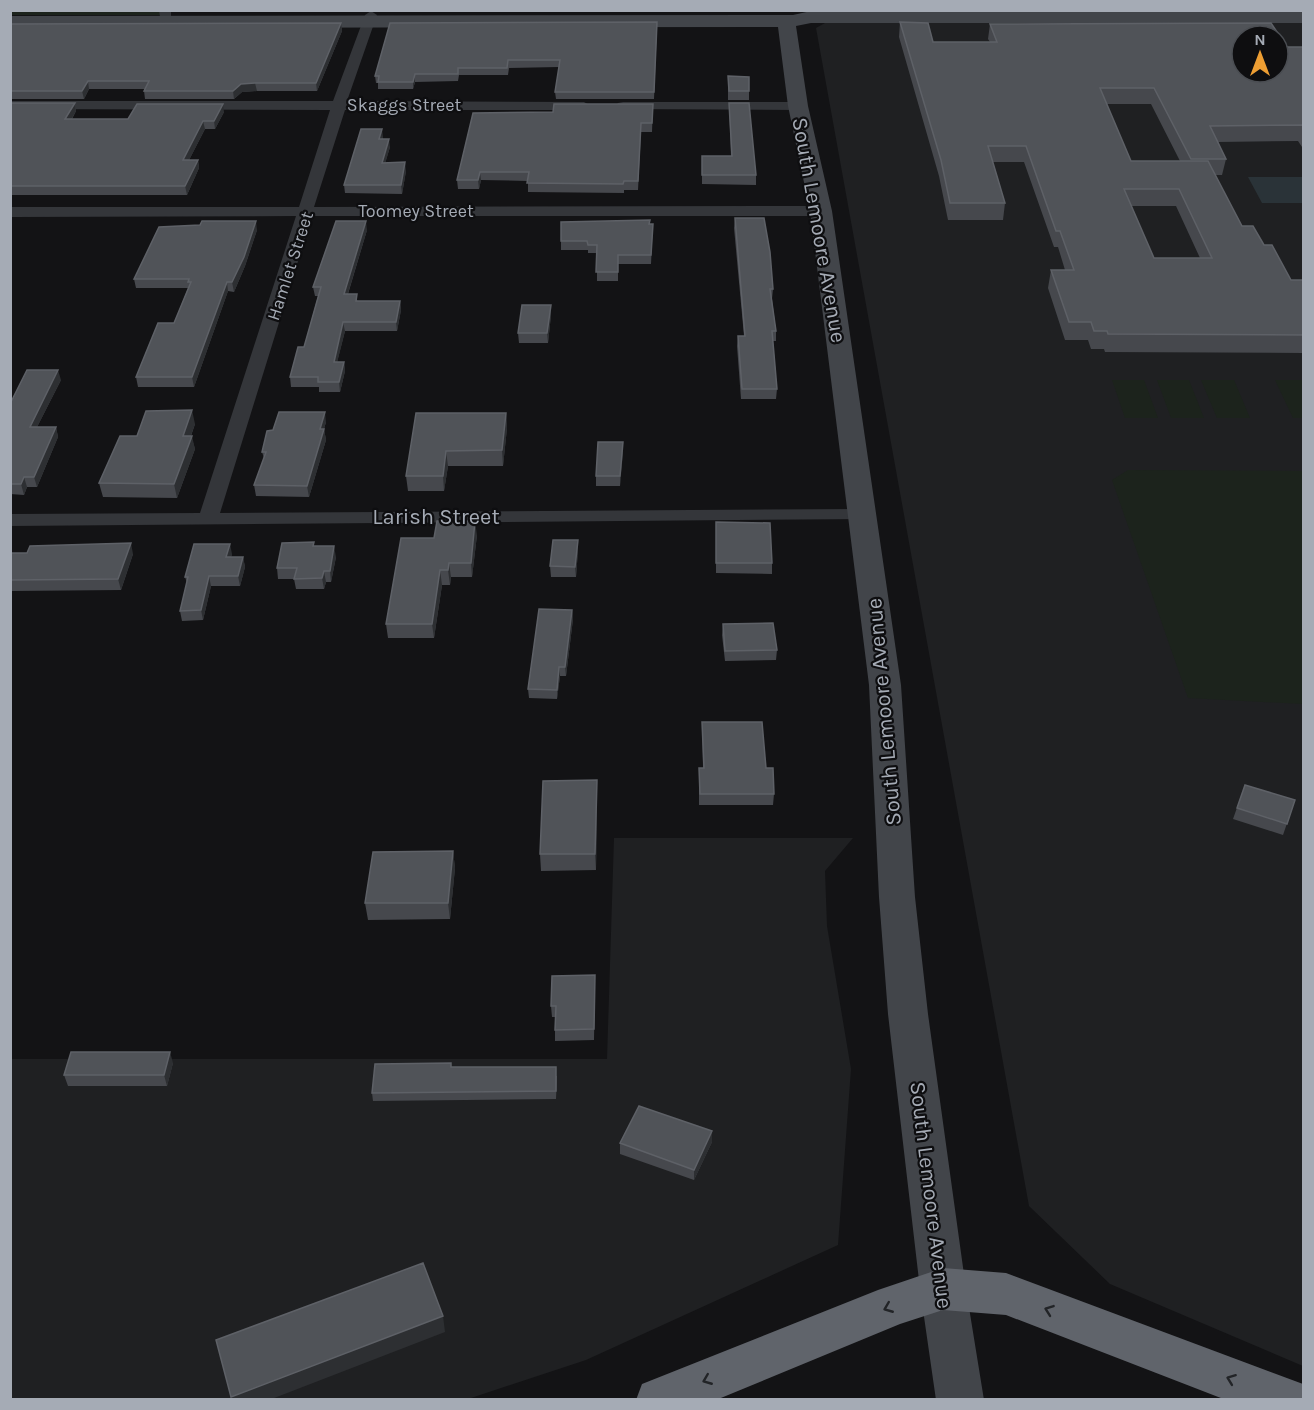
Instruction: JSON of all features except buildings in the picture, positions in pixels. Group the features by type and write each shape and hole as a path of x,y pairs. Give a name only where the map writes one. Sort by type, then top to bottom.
{"highway":[{"path":"659,1400 894,1305 943,1289 1006,1294 1286,1400"}],"main road":[{"path":"10,15 370,18 466,15 789,17 1188,13 1304,17"},
{"path":"10,22 165,15"},
{"name":"South Lemoore Avenue","path":"789,17 798,106 821,211 885,686 897,897 908,1014 943,1289 960,1400"}],"street":[{"name":"Hamlet Street","path":"208,518 339,105 370,18"},
{"name":"Skaggs Street","path":"10,105 798,106"},
{"name":"Toomey Street","path":"10,212 821,211"},
{"name":"Larish Street","path":"10,520 862,515"}],"shaded area":[{"path":"10,11 165,11 165,15 11,15"},
{"path":"1303,22 1303,1366 1110,1284 1029,1206 816,28 825,23"},
{"path":"1248,177 1303,177 1303,203 1262,203"},
{"path":"1112,380 1144,380 1158,418 1125,418"},
{"path":"1157,380 1189,380 1204,418 1171,418"},
{"path":"1201,380 1234,380 1250,418 1217,418"},
{"path":"1275,380 1303,380 1303,418 1293,418"},
{"path":"1128,470 1303,471 1303,704 1188,698 1112,480"},
{"path":"614,838 853,838 825,871 827,926 851,1069 838,1245 586,1360 468,1399 11,1399 10,1059 607,1059"}]}
